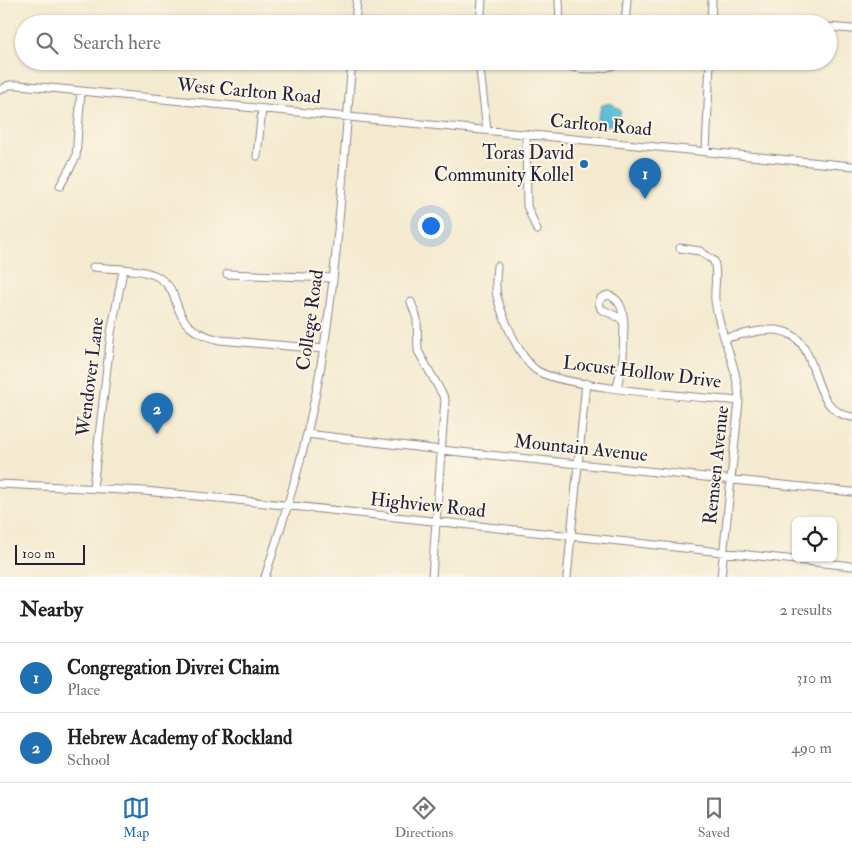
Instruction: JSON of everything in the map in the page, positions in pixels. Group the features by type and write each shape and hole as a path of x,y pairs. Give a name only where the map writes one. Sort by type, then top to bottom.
{"street":[{"path":"356,15 358,0"},
{"path":"481,15 482,0"},
{"path":"559,0 560,15"},
{"path":"626,15 627,0"},
{"path":"711,15 712,0"},
{"path":"837,27 852,29"},
{"name":"College Road","path":"265,577 289,505 307,434 324,349 351,70"},
{"path":"480,70 487,130"},
{"path":"706,151 710,70"},
{"name":"West Carlton Road","path":"0,90 9,85 19,85 347,115"},
{"path":"60,186 76,157 81,91"},
{"path":"257,156 262,108"},
{"name":"Carlton Road","path":"347,115 526,135 852,166"},
{"path":"526,135 526,198 531,219 537,230"},
{"name":"Remsen Avenue","path":"680,248 700,251 714,261 716,278 715,300 738,381 740,401 721,577"},
{"name":"Locust Hollow Drive","path":"497,266 497,296 520,352 537,370 552,377 617,388 740,401"},
{"path":"93,267 149,273 164,281 169,287 183,320 196,332 205,336 220,340 324,349"},
{"name":"Wendover Lane","path":"93,488 111,333 123,271"},
{"path":"226,274 332,278"},
{"path":"411,302 417,319 418,350 445,399 432,577"},
{"path":"617,388 623,358 624,323"},
{"path":"726,338 762,330 777,330 791,335 807,351 818,388 826,402 836,411 852,417"},
{"path":"567,577 586,383"},
{"name":"Mountain Avenue","path":"307,434 441,450 852,492"},
{"name":"Highview Road","path":"0,484 93,488 289,505 852,566"}],"water":[{"path":"611,103 621,111 617,122 607,126 597,120 602,105"}],"place":[{"name":"Toras David Community Kollel","path":"584,164"},
{"name":"Congregation Divrei Chaim","path":"645,199"},
{"name":"Hebrew Academy of Rockland","path":"157,434"}]}
